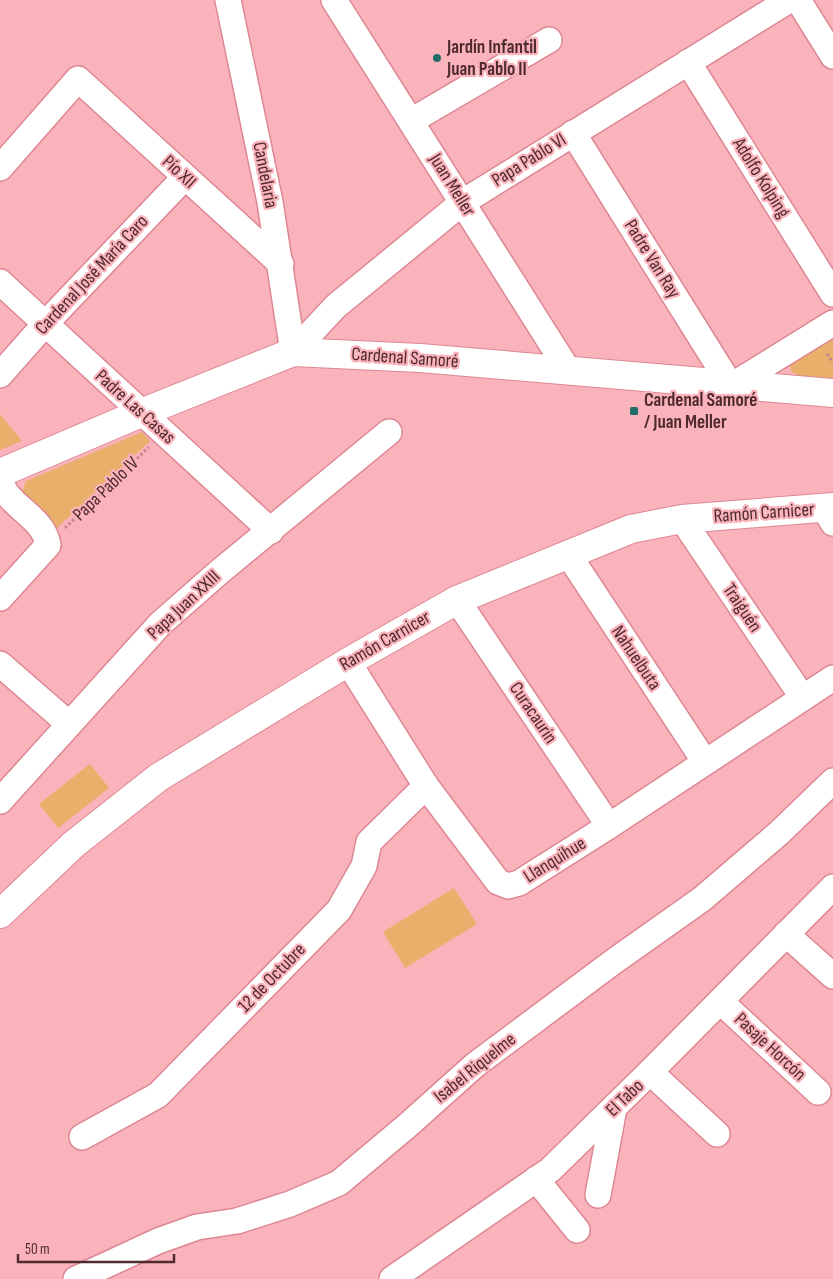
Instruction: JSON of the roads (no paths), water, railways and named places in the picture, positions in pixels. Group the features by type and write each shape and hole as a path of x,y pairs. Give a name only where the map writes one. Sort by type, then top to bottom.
{"street":[{"name":"Candelaria","path":"228,0 270,202 293,352"},
{"name":"Juan Meller","path":"334,0 568,370"},
{"name":"Papa Pablo VI","path":"293,352 336,306 463,202 788,0"},
{"path":"798,0 833,56"},
{"path":"411,121 549,40"},
{"name":"Adolfo Kolping","path":"688,62 833,294"},
{"name":"Pío XII","path":"0,168 78,79 281,264"},
{"name":"Padre Van Ray","path":"573,133 731,386"},
{"name":"Cardenal José María Caro","path":"0,375 45,324 185,177"},
{"name":"Padre Las Casas","path":"0,282 271,531"},
{"path":"731,386 833,322"},
{"name":"Cardenal Samoré","path":"0,473 293,352 420,358 731,386 833,393"},
{"name":"Papa Juan XXIII","path":"0,801 160,624 218,573 389,432"},
{"path":"0,480 6,493 40,525 48,545 0,598"},
{"name":"Ramón Carnicer","path":"0,914 74,844 159,778 348,662 457,600 631,529 682,519 830,513"},
{"name":"Traiguén","path":"682,519 803,698"},
{"name":"Nahuelbuta","path":"568,554 705,762"},
{"name":"Curacaurin","path":"457,600 609,826"},
{"name":"Llanquihue","path":"348,662 426,786 498,882 508,886 519,883 609,826 833,678"},
{"path":"0,664 69,724"},
{"name":"Isabel Riquelme","path":"76,1279 158,1241 197,1228 237,1221 290,1204 339,1183 475,1065 702,899 779,833 833,781"},
{"name":"12 de Octubre","path":"82,1137 158,1095 339,910 364,866 369,842 426,786"},
{"name":"El Tabo","path":"392,1279 550,1170 721,1002 833,887"},
{"path":"786,934 833,976"},
{"name":"Pasaje Horcón","path":"721,1002 818,1092"},
{"path":"650,1072 717,1134"},
{"path":"598,1194 614,1108"},
{"path":"536,1179 578,1230"}],"place":[{"name":"Jardín Infantil Juan Pablo II","path":"437,58"},
{"name":"Cardenal Samoré / Juan Meller","path":"634,411"}]}
